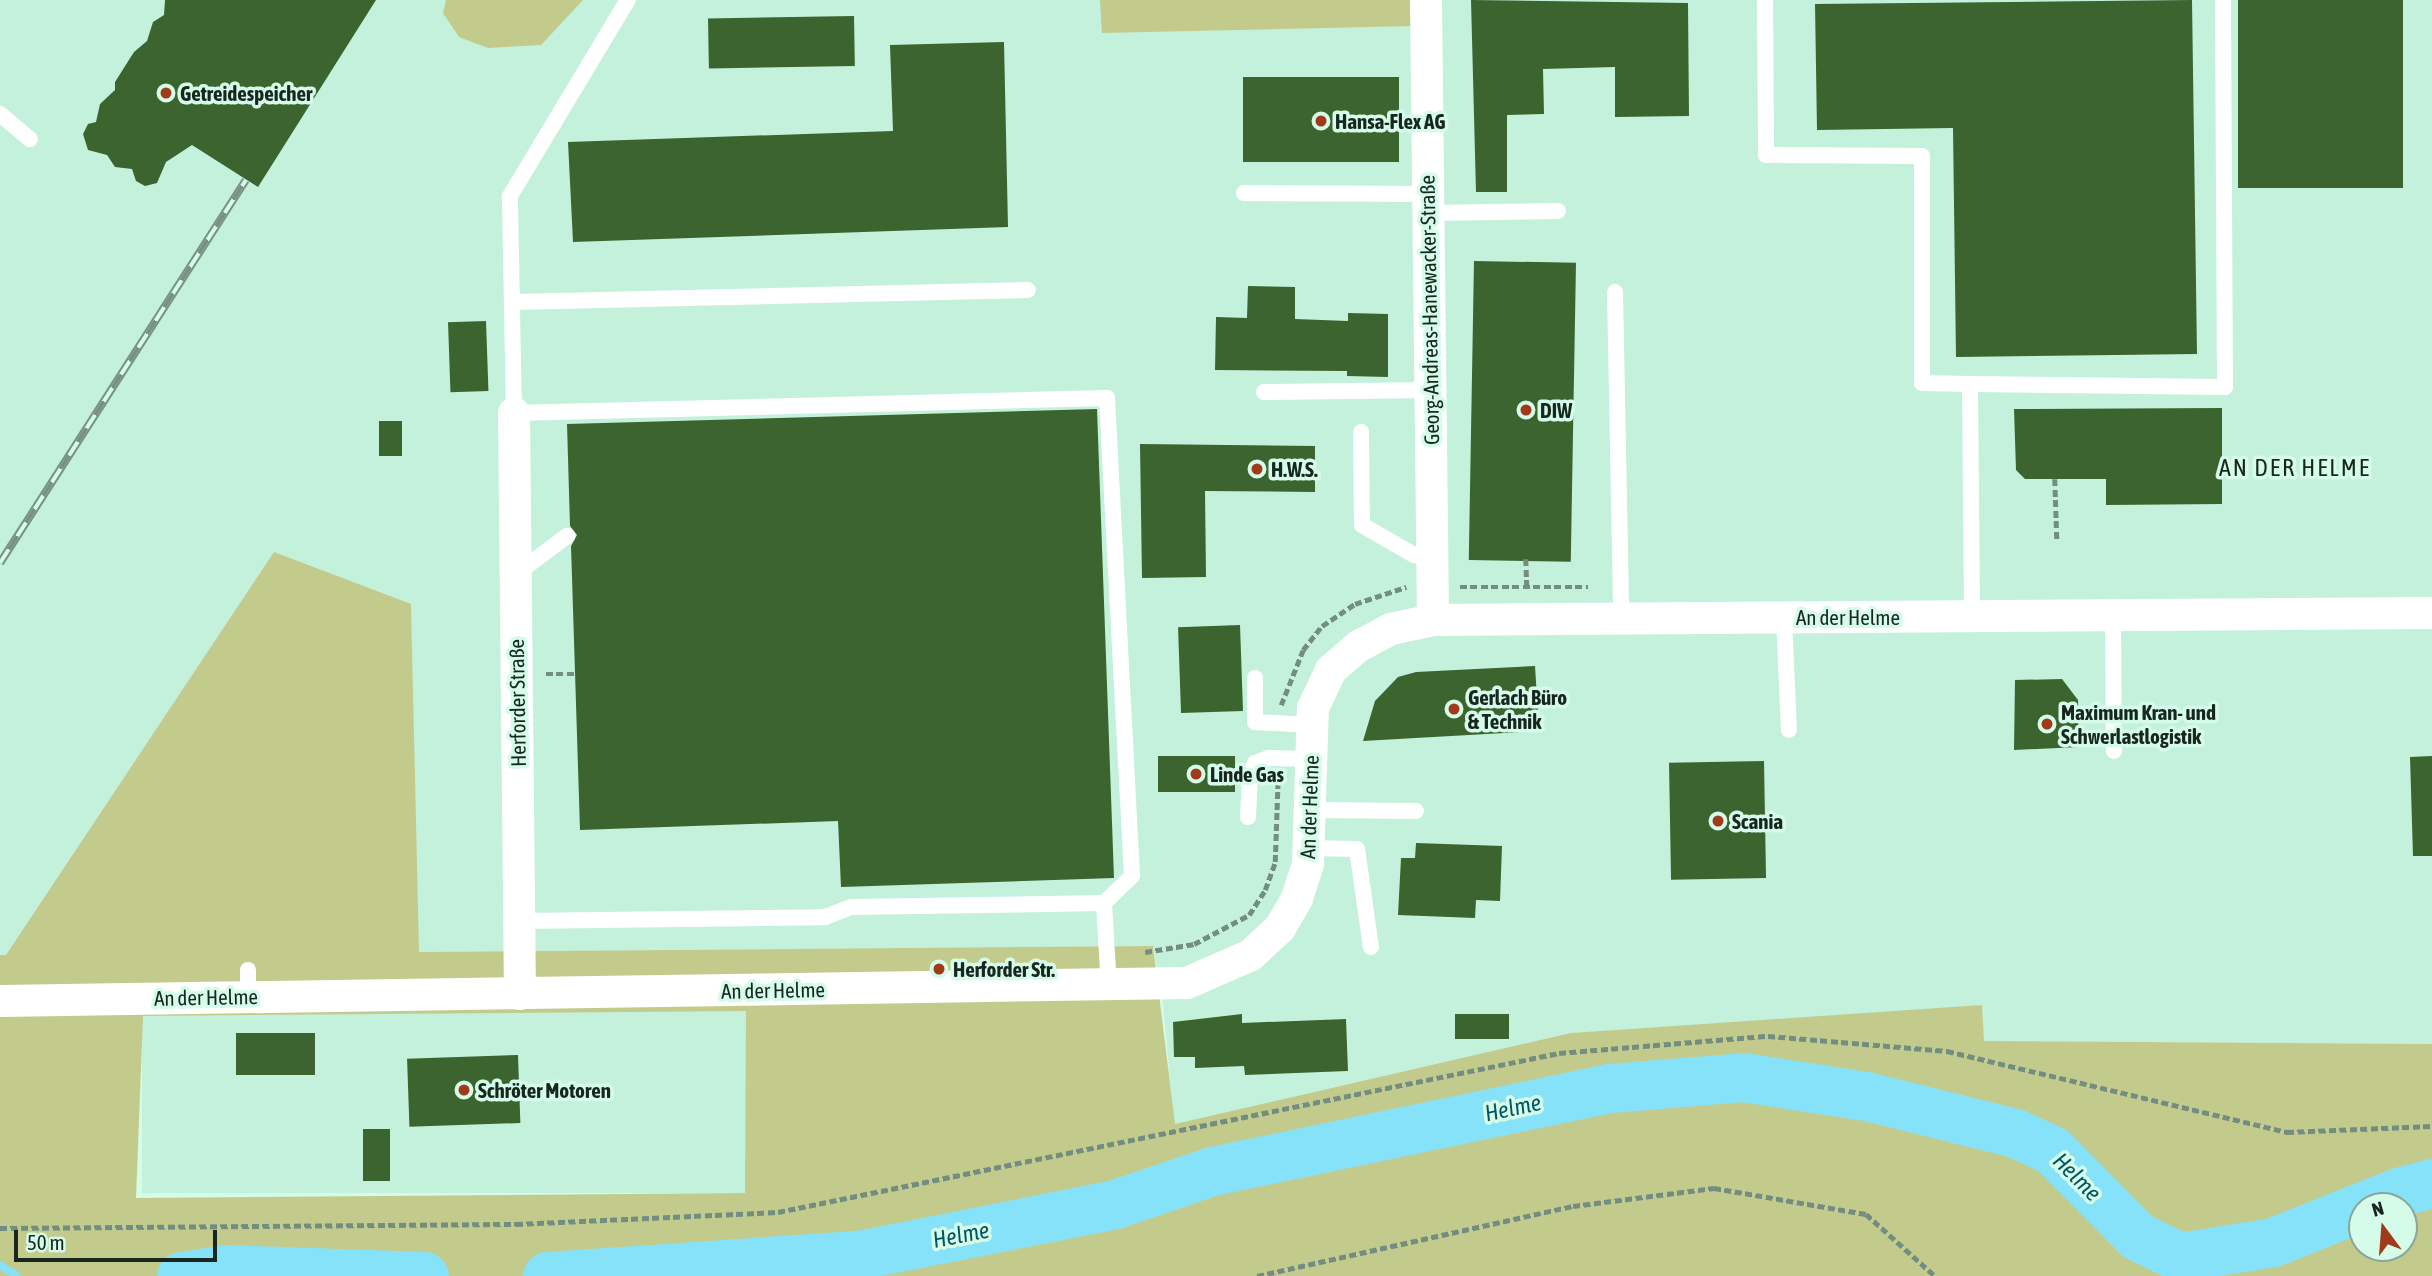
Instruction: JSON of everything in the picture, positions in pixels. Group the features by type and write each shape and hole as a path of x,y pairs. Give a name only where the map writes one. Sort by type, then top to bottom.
{"street":[{"name":"Georg-Andreas-Hanewacker-Straße","path":"1426,0 1433,620"},
{"name":"Herforder Straße","path":"514,413 520,994"},
{"name":"An der Helme","path":"0,1001 248,983 520,994 1187,983 1251,955 1280,928 1297,898 1308,848 1312,708 1331,670 1359,646 1391,629 1433,620 2432,613"}],"lane":[{"path":"519,921 825,917 850,907 1104,903 1132,876 1107,398 514,413 510,196 628,0"},
{"path":"1765,0 1766,155 1922,156 1922,383 2225,387 2223,0"},
{"path":"0,114 30,139"},
{"path":"1244,193 1558,211"},
{"path":"513,302 1028,290"},
{"path":"1615,292 1621,618"},
{"path":"1970,384 1972,616"},
{"path":"1264,392 1430,390"},
{"path":"1361,432 1362,525 1414,555 1433,573"},
{"path":"516,574 567,536"},
{"path":"2113,615 2113,751"},
{"path":"1784,617 1789,730"},
{"path":"1255,678 1255,722 1312,726"},
{"path":"1248,817 1250,775 1255,763 1278,758 1311,760"},
{"path":"1310,810 1416,811"},
{"path":"1308,848 1357,849 1371,947"},
{"path":"1104,903 1109,985"}],"path":[{"path":"2055,479 2057,540"},
{"path":"1526,559 1527,587"},
{"path":"1279,723 1284,689 1303,650 1322,626 1355,604 1433,573 1527,587 1620,587"},
{"path":"1107,954 1194,944 1249,915 1265,890 1275,862 1278,758"},
{"path":"0,1228 516,1224 778,1212 1559,1053 1768,1036 1947,1051 2287,1132 2432,1126"},
{"path":"1256,1276 1573,1206 1714,1188 1866,1214 1934,1276"}],"shaded area":[{"path":"0,0 2432,0 2432,1044 1983,1041 1982,1006 1571,1033 1174,1125 1163,1003 1153,946 418,952 411,604 6,955 0,955"},
{"path":"142,1011 747,1011 747,1193 142,1193"}],"green space":[{"path":"446,0 583,0 541,45 488,48 459,37 443,13"},
{"path":"1100,0 1413,0 1413,26 1102,33"},
{"path":"274,552 411,604 419,952 1153,946 1175,1124 1571,1033 1982,1005 1984,1041 2432,1044 2432,1276 0,1276 0,955 6,955","holes":["746,1011 745,1193 136,1198 143,1016"]}],"building":[{"path":"165,0 376,0 258,187 192,145 166,162 157,183 145,186 136,181 132,169 115,167 107,155 88,150 83,134 88,124 96,122 100,104 115,90 115,82 134,52 147,41 153,22 164,15"},
{"path":"1471,0 1688,3 1689,116 1615,117 1615,67 1543,69 1544,114 1507,115 1507,192 1476,192"},
{"path":"2192,0 2197,354 1956,357 1953,128 1817,130 1815,4"},
{"path":"2238,0 2403,0 2403,188 2238,188"},
{"path":"854,16 855,66 709,69 708,19"},
{"path":"1004,42 1008,227 573,242 568,142 893,131 890,45"},
{"name":"Hansa-Flex AG","path":"1243,77 1399,77 1399,162 1243,162"},
{"name":"DIW","path":"1474,261 1576,263 1571,562 1469,560"},
{"path":"1248,286 1295,287 1295,319 1348,321 1348,313 1388,314 1388,377 1347,376 1347,371 1215,370 1216,317 1247,318"},
{"path":"486,321 488,391 450,392 448,322"},
{"path":"2222,408 2222,504 2106,505 2106,479 2025,479 2016,470 2014,409"},
{"path":"1097,409 1114,878 841,887 838,821 580,830 571,546 577,535 570,526 567,424"},
{"path":"379,421 402,421 402,456 379,456"},
{"path":"1140,444 1315,446 1315,492 1205,491 1206,577 1142,578"},
{"path":"1240,625 1243,711 1181,713 1178,627"},
{"name":"Gerlach Büro & Technik","path":"1535,666 1539,731 1363,741 1375,701 1398,677 1416,672"},
{"name":"Maximum Kran- und Schwerlastlogistik","path":"2062,679 2078,700 2079,747 2014,750 2015,680"},
{"name":"Linde Gas","path":"1158,756 1235,756 1235,792 1158,792"},
{"path":"2432,756 2432,856 2413,856 2410,757"},
{"name":"Scania","path":"1764,761 1766,878 1671,880 1669,763"},
{"path":"1416,843 1502,846 1500,901 1476,900 1475,918 1398,915 1401,858 1415,858"},
{"path":"1242,1014 1242,1023 1346,1019 1348,1071 1245,1075 1244,1066 1195,1068 1195,1057 1174,1057 1173,1022"},
{"path":"1455,1014 1509,1014 1509,1039 1455,1039"},
{"path":"236,1033 315,1033 315,1075 236,1075"},
{"name":"Schröter Motoren","path":"518,1055 520,1123 409,1127 407,1059"},
{"path":"363,1129 390,1129 390,1181 363,1181"}],"waterway":[{"name":"Helme","path":"547,1276 858,1255 1115,1204 1212,1171 1610,1088 1743,1077 1866,1096 2015,1133 2052,1150 2137,1236 2180,1257 2273,1242 2398,1192 2432,1183"},
{"path":"0,1265 17,1276"},
{"name":"Helme","path":"181,1276 226,1269 424,1276"}],"railway":[{"path":"0,563 246,180"}],"place":[{"name":"Getreidespeicher","path":"166,93"},
{"name":"Hansa-Flex AG","path":"1321,121"},
{"name":"DIW","path":"1526,410"},
{"name":"H.W.S.","path":"1257,469"},
{"name":"Gerlach Büro & Technik","path":"1454,709"},
{"name":"Maximum Kran- und Schwerlastlogistik","path":"2047,724"},
{"name":"Linde Gas","path":"1196,774"},
{"name":"Scania","path":"1718,821"},
{"name":"Herforder Str.","path":"939,969"},
{"name":"Schröter Motoren","path":"464,1090"}],"district":[{"name":"AN DER HELME","path":"2295,468"}]}
